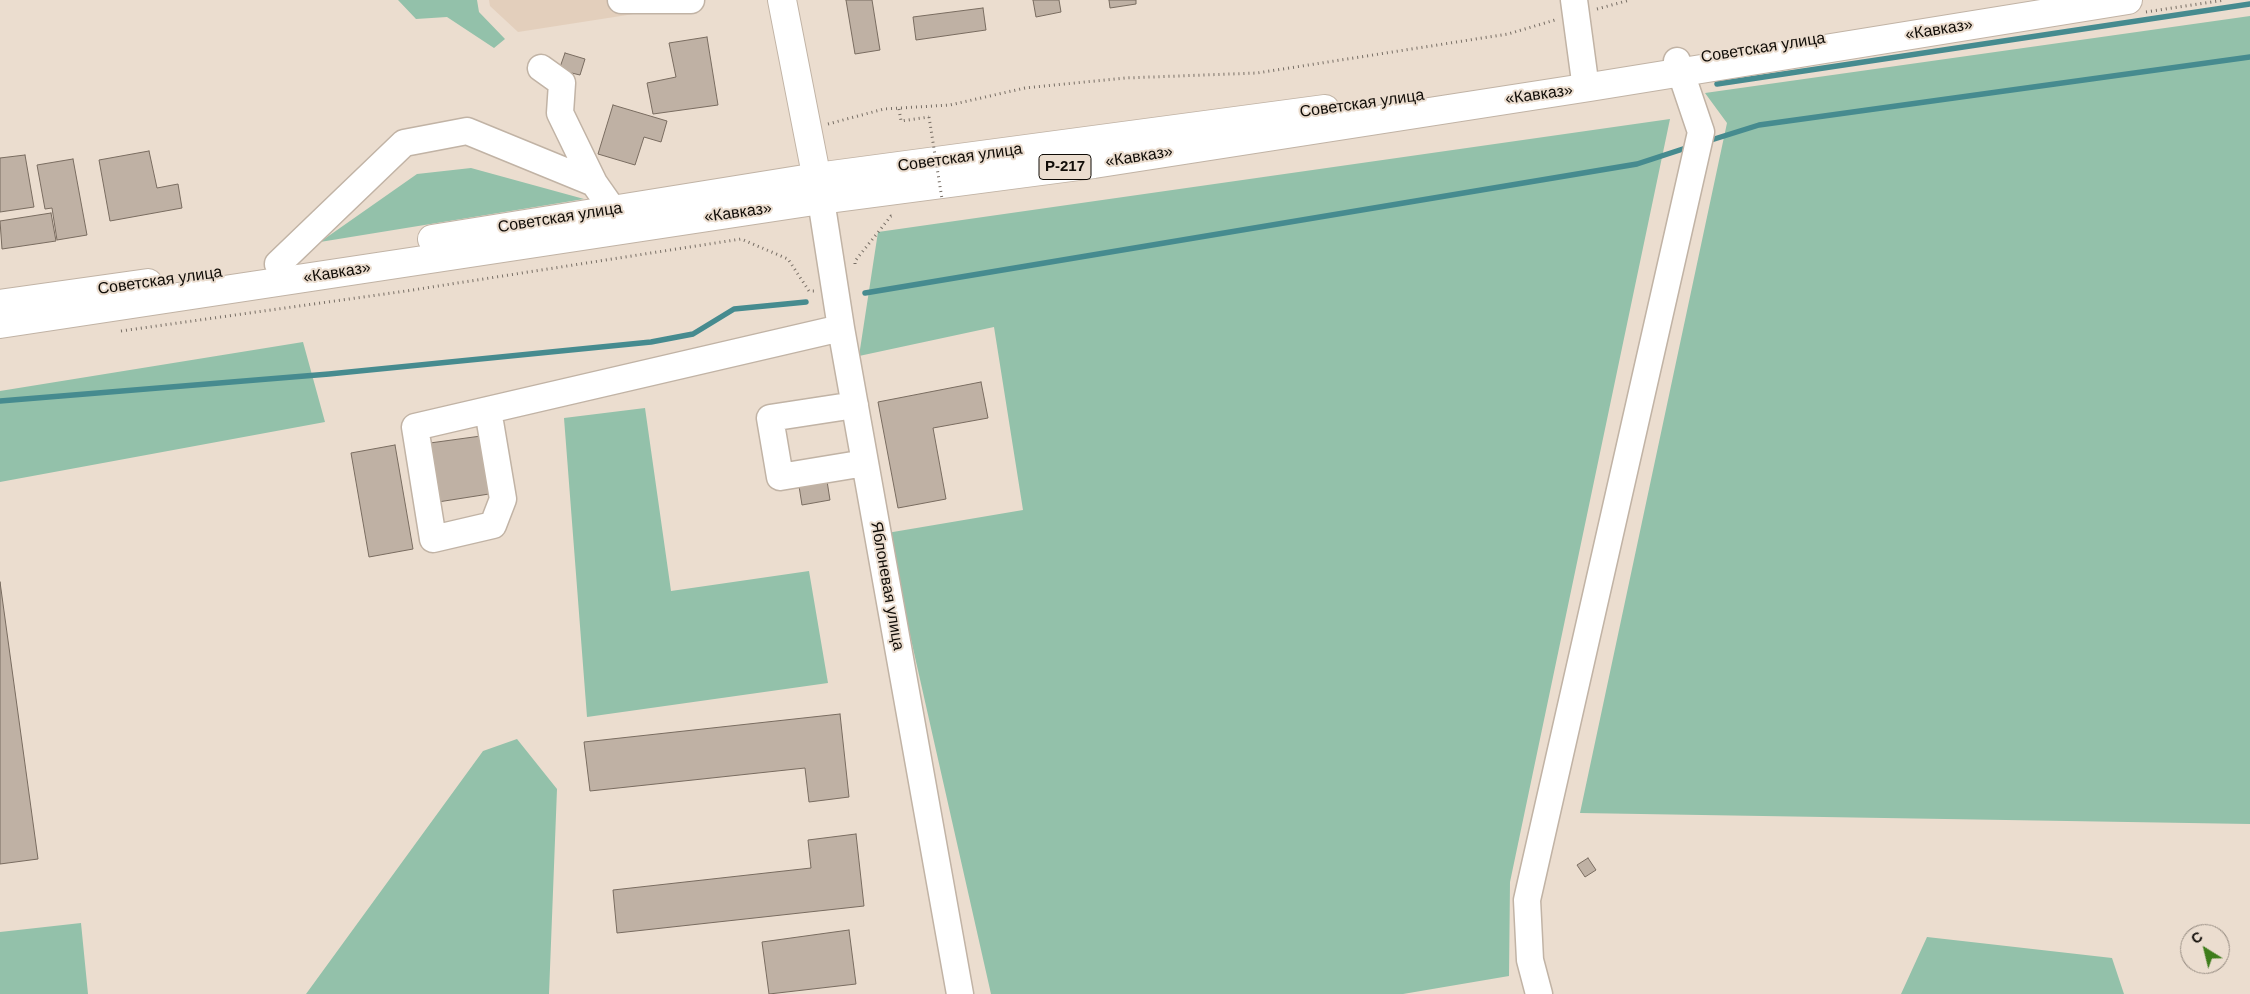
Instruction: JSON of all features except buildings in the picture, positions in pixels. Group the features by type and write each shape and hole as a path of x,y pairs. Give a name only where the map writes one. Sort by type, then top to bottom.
{"main road":[{"path":"782,0 819,188"},
{"name":"Советская улица","path":"0,304 278,264 613,210 819,188 1584,74 1679,66 2071,0"},
{"name":"«Кавказ»","path":"0,324 819,188 1094,164 1679,66 2128,0"}],"street":[{"path":"621,0 691,0"},
{"path":"1575,7 1584,74"},
{"path":"1540,994 1530,960 1528,900 1701,132 1679,66"},
{"path":"541,68 562,83 560,113 594,183 613,210"},
{"path":"278,264 404,143 467,131 594,183"},
{"name":"Яблоневая улица","path":"819,188 841,328 960,994"},
{"path":"488,410 503,499 493,525 433,538 415,427 488,410 841,328"},
{"path":"855,404 770,418 780,477 865,464"}],"path":[{"path":"808,130 884,110 950,105 1026,88 1125,78 1256,72 1508,34 1575,7 1630,0"},
{"path":"899,108 901,121 929,117 942,199"}],"shaded area":[{"path":"489,0 698,0 698,4 518,32 490,6"}],"green space":[{"path":"398,0 477,0 479,12 505,39 494,48 447,17 416,19"},
{"path":"2250,16 2250,824 1580,813 1727,123 1705,93"},
{"path":"1670,119 1510,882 1509,976 1403,994 991,994 887,533 1023,510 994,327 859,356 878,232"},
{"path":"471,168 584,199 320,242 417,174"},
{"path":"303,342 325,422 0,482 0,391"},
{"path":"645,408 671,591 809,571 828,683 587,717 564,418"},
{"path":"517,739 557,789 549,994 306,994 483,751"},
{"path":"81,923 88,994 0,994 0,932"},
{"path":"1927,937 2112,958 2124,994 1901,994"}],"waterway":[{"path":"1717,84 2250,4"},
{"path":"1708,141 1759,125 2250,57"},
{"path":"865,293 1637,164 1689,147"},
{"path":"0,401 329,374 651,342 693,334 734,309 806,302"}]}
